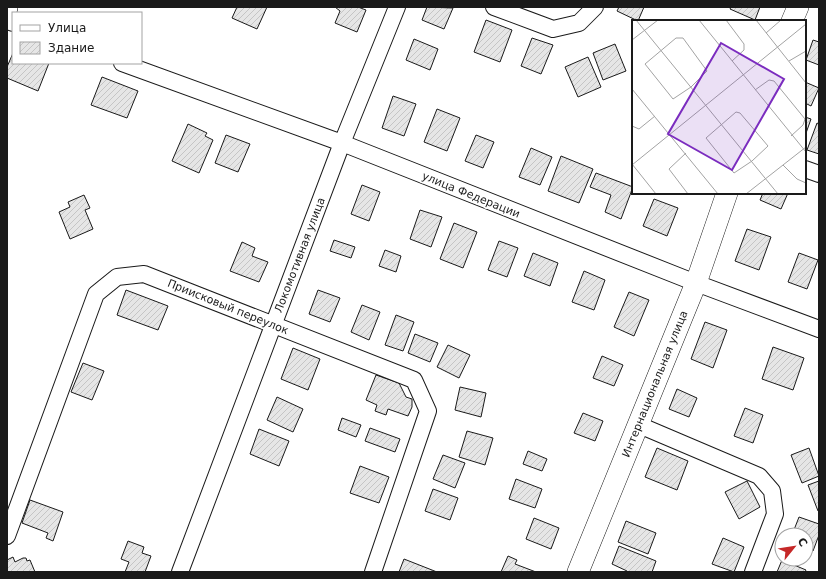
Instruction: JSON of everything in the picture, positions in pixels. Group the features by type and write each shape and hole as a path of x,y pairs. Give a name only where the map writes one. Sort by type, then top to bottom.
{"street":[{"name":"Локомотивная улица","path":"180,572 342,143 396,7"},
{"path":"494,7 553,29 579,23 595,7"},
{"path":"792,20 798,7"},
{"name":"улица Федерации","path":"125,64 342,143 696,283 819,329"},
{"path":"806,169 819,174"},
{"name":"Интернациональная улица","path":"578,572 696,283 727,194"},
{"name":"Приисковый переулок","path":"7,536 96,294 117,277 144,274 414,380 428,411 373,572"},
{"path":"639,425 759,476 772,491 775,514 753,572"}],"building":[{"path":"237,7 267,7 257,29 232,18"},
{"path":"335,7 358,7 366,10 357,32 335,23 340,11"},
{"path":"427,7 453,8 444,29 422,20"},
{"path":"619,7 644,7 638,20 617,11"},
{"path":"731,7 760,7 755,20 730,9"},
{"path":"486,20 512,30 500,62 474,52"},
{"path":"532,38 553,45 541,74 521,66"},
{"path":"414,39 438,49 430,70 406,60"},
{"path":"813,40 819,42 819,65 806,60"},
{"path":"615,44 626,71 603,80 593,53"},
{"path":"12,55 12,64 49,64 38,91 7,78 7,67"},
{"path":"588,57 601,87 578,97 565,67"},
{"path":"102,77 138,91 127,118 91,105"},
{"path":"806,82 819,88 811,106 806,104"},
{"path":"393,96 416,104 404,136 382,128"},
{"path":"437,109 460,118 447,151 424,142"},
{"path":"806,117 811,119 806,133"},
{"path":"817,123 819,124 819,154 807,150"},
{"path":"188,124 207,133 205,136 213,140 199,173 172,161"},
{"path":"226,135 250,144 238,172 215,163"},
{"path":"476,135 494,142 483,168 465,161"},
{"path":"531,148 552,157 540,185 519,177"},
{"path":"561,156 593,169 579,203 548,191"},
{"path":"596,173 632,187 621,219 605,212 611,195 590,187"},
{"path":"362,185 380,192 369,221 351,214"},
{"path":"763,194 788,194 781,209 760,200"},
{"path":"84,195 90,208 85,210 93,229 70,239 59,212 70,207 68,202"},
{"path":"654,199 678,208 667,236 643,226"},
{"path":"420,210 442,217 431,247 410,239"},
{"path":"454,223 477,232 463,268 440,259"},
{"path":"747,229 771,237 759,270 735,261"},
{"path":"334,240 355,247 351,258 330,251"},
{"path":"499,241 518,248 507,277 488,270"},
{"path":"242,242 255,248 252,256 268,262 259,282 230,271"},
{"path":"385,250 401,256 396,272 379,266"},
{"path":"533,253 558,263 550,286 524,276"},
{"path":"799,253 818,260 807,289 788,282"},
{"path":"584,271 605,280 594,310 572,302"},
{"path":"126,290 168,306 158,330 117,315"},
{"path":"318,290 340,298 330,322 309,314"},
{"path":"629,292 649,300 634,336 614,327"},
{"path":"362,305 380,312 369,340 351,332"},
{"path":"396,315 414,322 403,351 385,345"},
{"path":"705,322 727,330 713,368 691,359"},
{"path":"415,334 438,343 430,362 408,353"},
{"path":"448,345 470,355 459,378 437,367"},
{"path":"773,347 804,358 793,390 762,379"},
{"path":"293,348 320,359 308,390 281,379"},
{"path":"602,356 623,365 614,386 593,378"},
{"path":"83,363 104,371 92,400 71,392"},
{"path":"376,375 399,383 406,397 412,399 412,407 408,416 388,409 386,415 375,411 377,405 366,400"},
{"path":"460,387 486,393 481,417 455,410"},
{"path":"677,389 697,398 689,417 669,409"},
{"path":"277,397 303,409 293,432 267,420"},
{"path":"745,408 763,415 753,443 734,436"},
{"path":"583,413 603,421 595,441 574,433"},
{"path":"342,418 361,425 356,437 338,430"},
{"path":"370,428 400,439 395,452 365,441"},
{"path":"259,429 289,441 279,466 250,454"},
{"path":"467,431 493,438 485,465 459,457"},
{"path":"657,448 688,461 677,490 645,477"},
{"path":"809,448 819,476 802,483 791,455"},
{"path":"528,451 547,459 542,471 523,464"},
{"path":"443,455 465,463 455,488 433,479"},
{"path":"360,466 389,477 379,503 350,493"},
{"path":"516,479 542,489 535,508 509,499"},
{"path":"747,481 760,507 739,519 725,492"},
{"path":"819,481 819,511 818,511 808,485"},
{"path":"433,489 458,498 450,520 425,511"},
{"path":"30,500 63,512 53,541 46,538 48,533 22,523"},
{"path":"799,517 819,524 819,535 814,548 814,527 795,527"},
{"path":"534,518 559,528 551,549 526,539"},
{"path":"626,521 656,533 648,554 618,542"},
{"path":"723,538 744,547 734,572 712,564"},
{"path":"128,541 144,547 142,553 151,556 145,572 125,572 129,562 121,559"},
{"path":"619,546 656,561 652,572 627,572 612,564"},
{"path":"508,556 517,560 515,564 536,572 501,572"},
{"path":"13,557 15,562 23,558 26,558 27,561 30,560 35,572 7,572 7,560"},
{"path":"404,559 437,572 399,572"},
{"path":"779,567 799,567 806,570 805,572 777,572"}]}
